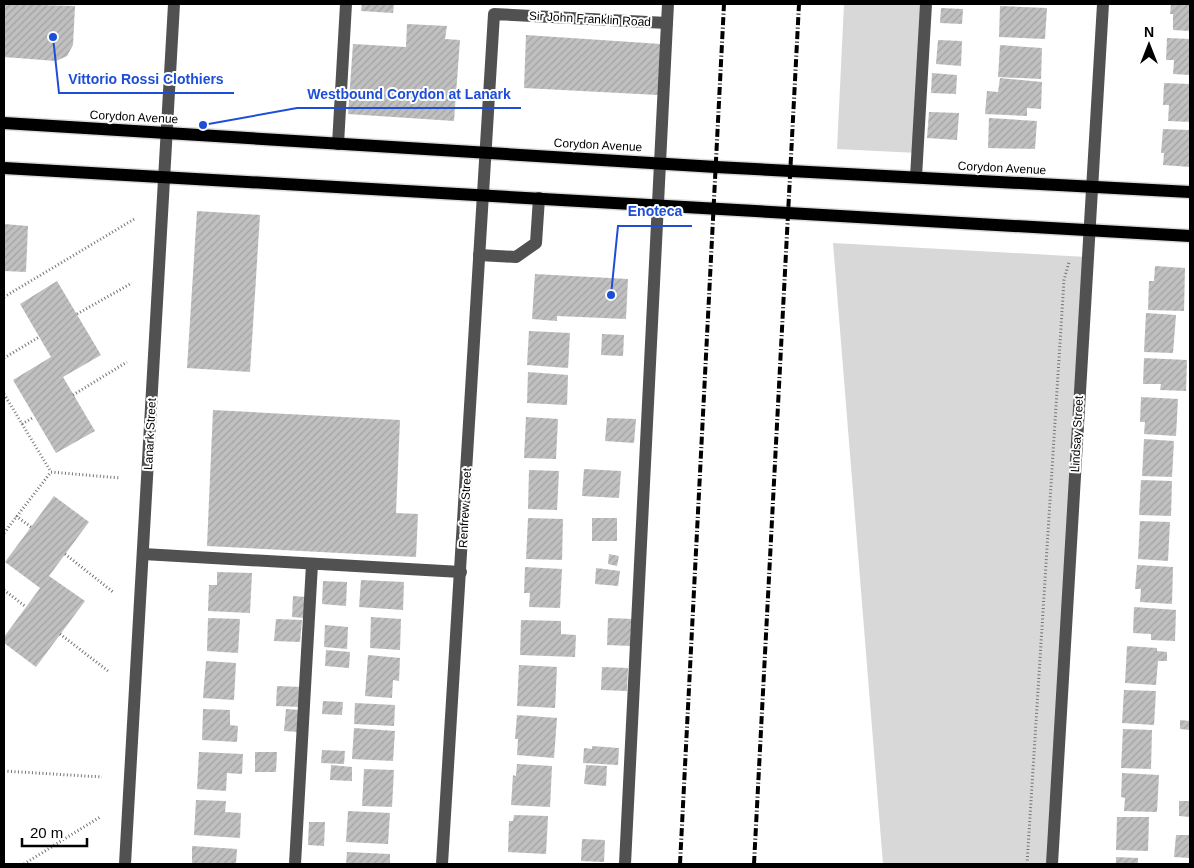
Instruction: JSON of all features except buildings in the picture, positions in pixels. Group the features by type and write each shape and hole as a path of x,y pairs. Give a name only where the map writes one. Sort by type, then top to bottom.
{"main road":[{"name":"Corydon Avenue","path":"4,123 338,144 1190,192"},
{"path":"4,168 539,198 1089,232 1190,236"}],"street":[{"name":"Lanark Street","path":"125,864 174,4"},
{"path":"338,144 346,4"},
{"name":"Sir John Franklin Road","path":"494,14 668,23 668,4"},
{"path":"916,177 926,4"},
{"name":"Lindsay Street","path":"1052,864 1103,4"},
{"name":"Renfrew Street","path":"442,864 494,14"},
{"path":"625,864 668,23"},
{"path":"479,255 516,257 536,243 539,198"},
{"path":"143,554 461,572"},
{"path":"295,864 312,564"}],"path":[{"path":"4,297 136,218"},
{"path":"1027,864 1064,280 1070,256"},
{"path":"77,314 132,282"},
{"path":"4,358 39,337"},
{"path":"73,395 127,362"},
{"path":"4,394 52,472"},
{"path":"22,424 34,417"},
{"path":"52,472 120,478"},
{"path":"4,533 52,472"},
{"path":"16,516 31,527"},
{"path":"65,554 113,592"},
{"path":"4,590 26,608"},
{"path":"60,634 108,671"},
{"path":"4,771 102,777"},
{"path":"24,864 100,817"}],"shaded area":[{"path":"844,4 926,4 918,153 837,149"},
{"path":"833,243 1087,257 1052,864 883,864"}],"railway":[{"path":"680,864 724,4"},
{"path":"754,864 799,4"}],"place":[{"name":"Vittorio Rossi Clothiers","path":"53,37"},
{"name":"Westbound Corydon at Lanark","path":"203,125"},
{"name":"Enoteca","path":"611,295"}]}
